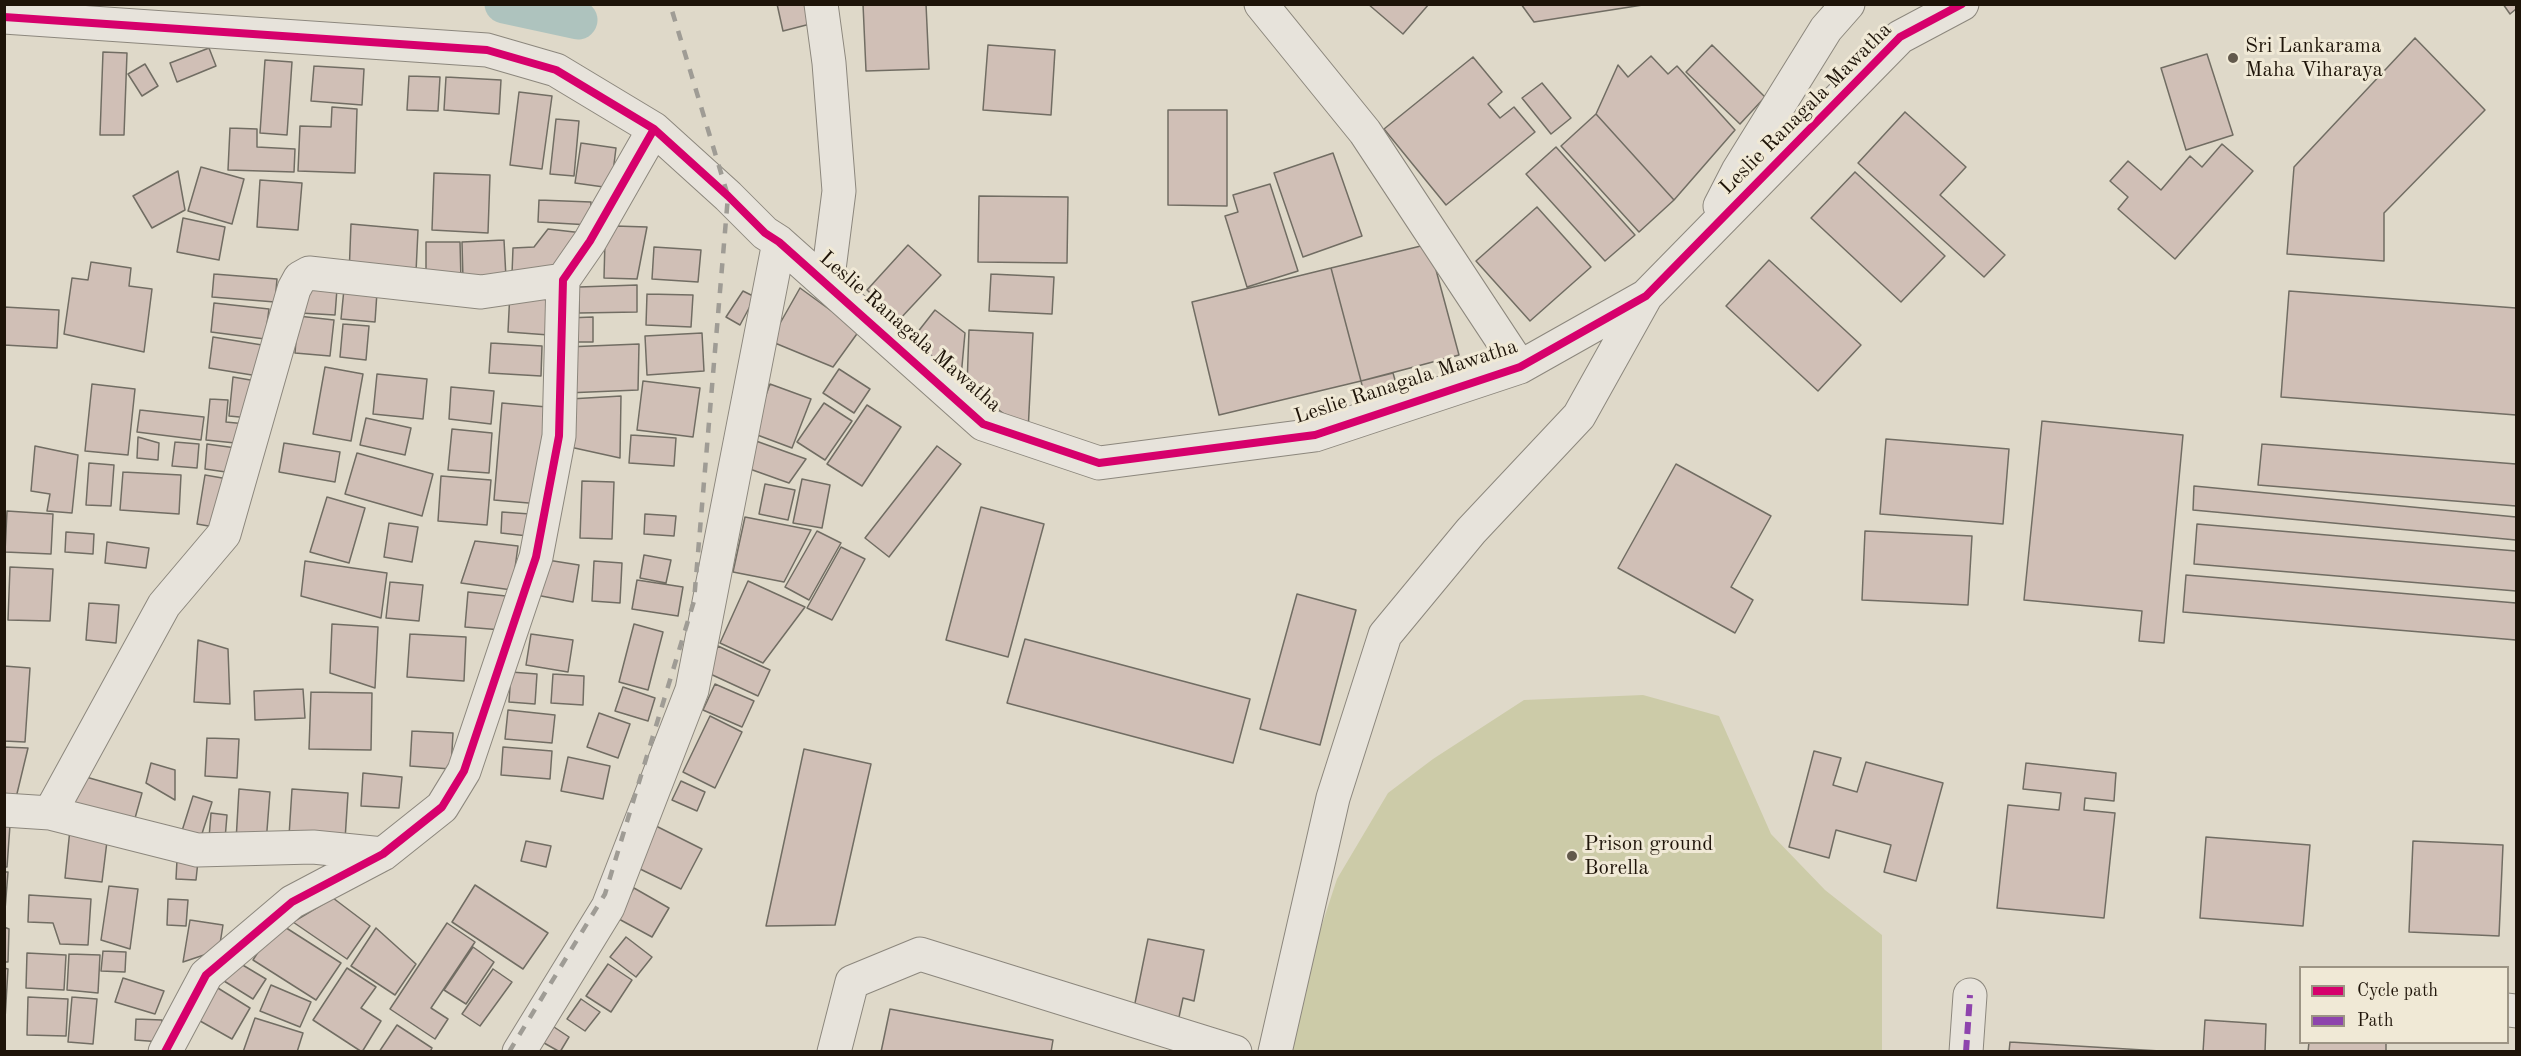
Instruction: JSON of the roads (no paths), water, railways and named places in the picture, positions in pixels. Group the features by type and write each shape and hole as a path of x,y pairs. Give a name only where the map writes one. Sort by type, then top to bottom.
{"street":[{"path":"821,4 829,63 839,191 827,285"},
{"path":"1261,4 1365,132 1520,367"},
{"name":"Leslie Ranagala Mawatha","path":"1704,237 1738,171 1826,29 1848,4"},
{"name":"Leslie Ranagala Mawatha","path":"4,17 487,50 556,70 654,129 765,233 779,242 983,424 1099,464 1315,435 1520,367 1646,296 1900,37 1962,4"},
{"path":"165,1052 206,975 292,902 383,854 442,807 465,771 536,557 559,436 563,280 590,241 654,129"},
{"path":"519,1052 608,907 692,690 779,242"},
{"path":"50,813 164,605 224,534 291,300 300,278 309,273 482,292 563,280"},
{"path":"1275,1052 1333,798 1385,635 1472,531 1579,416 1646,296"},
{"path":"4,810 50,813 197,850 313,847 383,854"},
{"path":"834,1052 852,981 920,954 1235,1052"},
{"path":"1966,1052 1970,995"}],"waterway":[{"path":"504,4 578,20"}],"railway":[{"path":"509,1052 605,894 694,601 728,196 670,4"}],"place":[{"name":"Sri Lankarama Maha Viharaya","path":"2233,58"},
{"name":"Prison ground Borella","path":"1572,856"}]}
